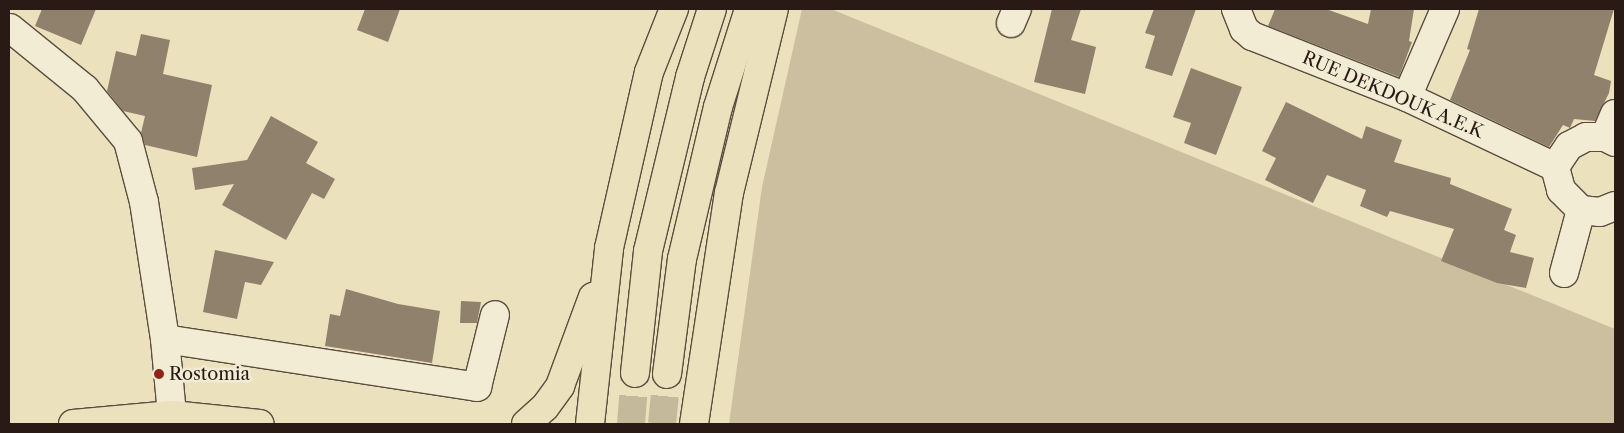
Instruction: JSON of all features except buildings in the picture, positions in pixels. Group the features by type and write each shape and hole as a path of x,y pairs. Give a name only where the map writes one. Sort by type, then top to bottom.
{"main road":[{"path":"590,424 609,248 649,72 674,9"},
{"path":"635,373 648,250 687,86 712,9"},
{"path":"667,374 682,260 718,108 749,9"},
{"path":"694,424 729,193 774,9"},
{"path":"526,424 546,407 560,386 609,248"},
{"path":"73,424 172,415 260,424"}],"street":[{"path":"1407,97 1445,9"},
{"name":"RUE DEKDOUK A.E.K","path":"1237,13 1252,36 1407,97 1555,167"},
{"path":"10,28 85,89 128,141 144,202 165,339 172,415"},
{"path":"1612,131 1586,137 1569,146 1555,167 1561,190 1581,210 1600,212 1615,206"},
{"path":"1564,273 1581,210"},
{"path":"165,339 477,387 495,315"}],"shaded area":[{"path":"802,9 831,9 1615,329 1615,424 729,424 762,187"}],"tunnel":[{"path":"631,424 635,373"},
{"path":"662,424 667,374"}],"place":[{"name":"Rostomia","path":"159,374"}]}
